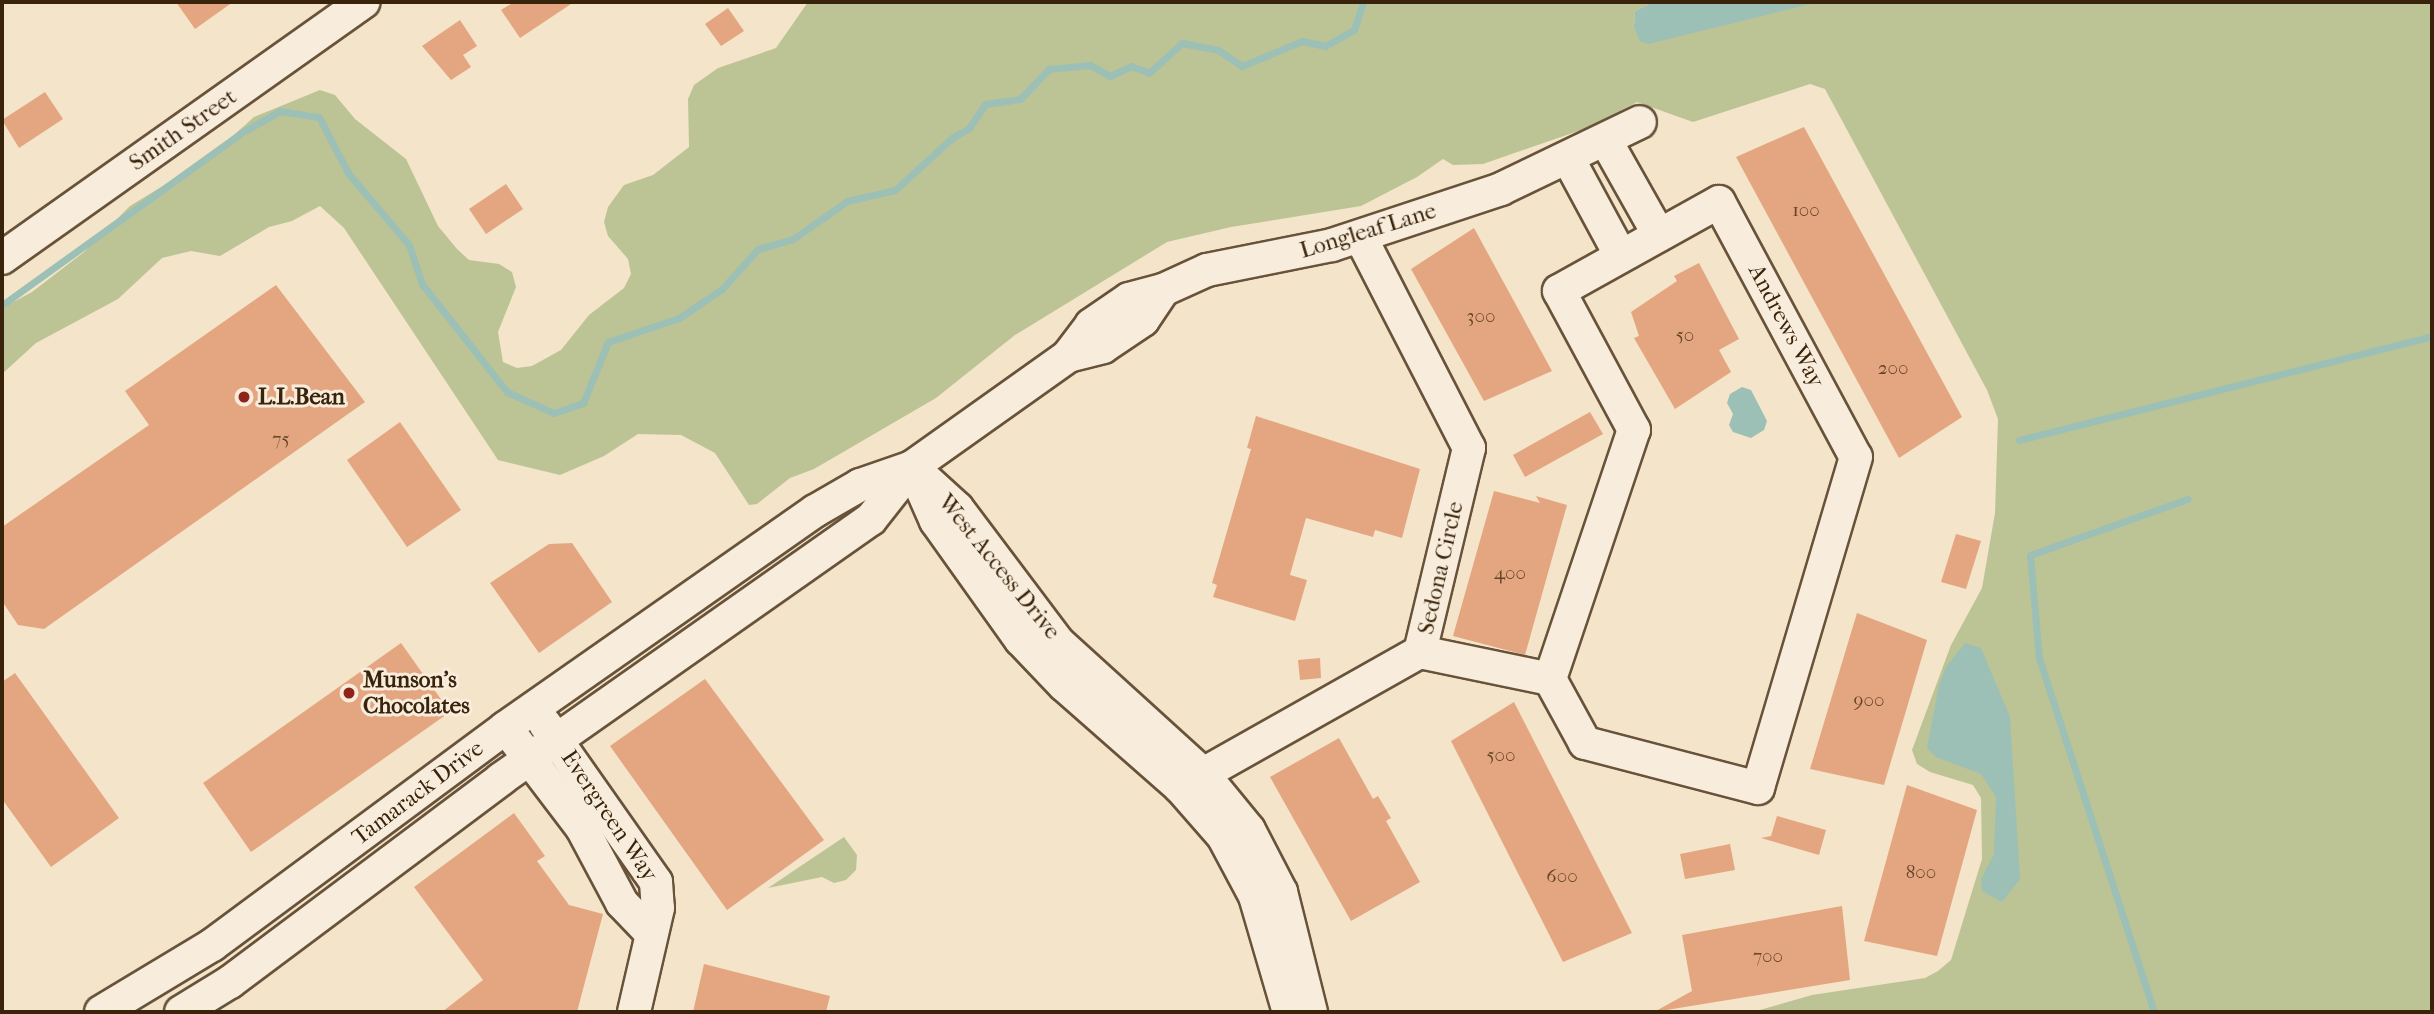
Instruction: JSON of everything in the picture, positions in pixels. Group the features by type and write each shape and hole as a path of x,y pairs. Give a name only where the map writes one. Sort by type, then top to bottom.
{"street":[{"name":"Smith Street","path":"2,258 364,2"},
{"name":"Longleaf Lane","path":"912,467 1068,356 1103,347 1143,320 1164,290 1207,270 1288,256 1360,236 1501,189 1569,160 1640,122"},
{"path":"1605,141 1659,235"},
{"path":"1569,160 1621,256"},
{"name":"Andrews Way","path":"1719,202 1856,457 1758,788 1584,743 1550,679 1634,430 1559,291 1659,235 1719,202"},
{"name":"Sedona Circle","path":"1191,780 1420,652 1469,448 1360,236"},
{"name":"Tamarack Drive","path":"102,1012 212,945 505,728 839,495 912,467"},
{"name":"Tamarack Drive","path":"181,1012 249,967 530,759 871,519 912,467"},
{"name":"West Access Drive","path":"912,467 957,508 1058,642 1191,780 1249,830 1273,873 1291,927 1311,1012"},
{"path":"732,569 754,601"},
{"path":"1420,652 1550,679"},
{"name":"Evergreen Way","path":"533,709 558,739 654,876 658,902 649,931 634,1012"},
{"name":"Evergreen Way","path":"505,728 589,838 622,903 649,931"},
{"name":"West Access Drive","path":"1191,780 1245,872 1289,1012"}],"green space":[{"path":"808,2 1653,2 1635,11 1634,27 1818,2 2432,2 2432,1012 1753,1012 1812,995 1925,978 1938,971 1951,960 1982,859 1981,798 1973,785 1930,772 1917,764 1912,750 1951,645 1982,588 1995,513 1998,419 1987,390 1825,89 1810,84 1693,122 1637,102 1584,129 1483,164 1453,165 1443,159 1417,177 1361,206 1231,227 1167,242 1015,335 936,398 814,469 790,478 757,504 749,505 715,453 681,435 638,434 604,456 560,475 498,460 344,228 320,206 292,221 269,227 220,256 191,251 162,258 118,299 36,343 2,374 2,308 32,292 84,252 130,206 207,159 254,117 320,90 335,95 355,119 406,159 438,226 457,249 469,260 499,264 512,272 516,287 498,332 503,362 517,368 532,366 561,350 589,315 624,288 631,274 628,259 608,236 604,222 608,207 624,185 653,175 689,147 688,99 694,85 718,68 776,48"},
{"path":"844,837 857,855 856,870 846,880 834,883 822,877 768,888"}],"water":[{"path":"1653,2 1818,2 1648,44 1640,41 1634,27 1635,11"},
{"path":"1742,387 1751,390 1767,421 1764,430 1751,438 1733,432 1729,425 1733,414 1727,403 1730,394"},
{"path":"1965,643 1981,648 2010,717 2020,879 2002,902 1982,891 1981,879 1994,854 1996,797 1981,774 1936,757 1927,748 1939,685 1946,667"}],"building":[{"path":"176,2 233,2 195,29"},
{"path":"514,2 574,2 520,38 501,10"},
{"path":"728,8 744,31 721,46 705,24"},
{"path":"460,20 477,46 463,55 471,67 451,80 422,46"},
{"path":"45,92 63,119 19,148 2,120"},
{"path":"1804,127 1962,417 1899,458 1736,157"},
{"path":"506,184 523,209 486,234 469,209"},
{"path":"1474,228 1552,371 1484,401 1411,269"},
{"path":"1699,263 1739,339 1719,350 1731,372 1675,409 1634,338 1639,336 1631,312 1677,281 1674,276"},
{"path":"276,285 365,402 44,629 18,625 2,601 2,527 149,425 125,391"},
{"path":"1590,412 1603,434 1525,477 1513,455"},
{"path":"1256,416 1420,469 1402,538 1375,530 1373,537 1306,518 1290,575 1307,580 1295,621 1213,597 1217,585 1212,583 1251,449 1247,448"},
{"path":"400,422 461,510 407,547 347,460"},
{"path":"1494,491 1540,503 1536,496 1567,505 1525,655 1453,636"},
{"path":"1956,534 1981,541 1966,589 1941,582"},
{"path":"572,543 612,602 539,653 490,583 549,544"},
{"path":"1857,613 1927,640 1884,785 1810,769"},
{"path":"401,643 450,712 251,852 203,783"},
{"path":"1320,658 1321,678 1300,680 1298,660"},
{"path":"15,673 119,818 51,867 2,799 2,682"},
{"path":"705,679 824,840 727,910 610,746"},
{"path":"1514,702 1632,933 1563,962 1451,741"},
{"path":"1339,738 1373,799 1378,796 1391,818 1386,821 1420,882 1351,921 1270,777"},
{"path":"1907,785 1977,810 1937,956 1864,941"},
{"path":"514,813 545,856 537,861 569,905 603,914 577,1012 442,1012 483,980 414,887"},
{"path":"1777,816 1826,830 1819,855 1761,838 1771,836"},
{"path":"1730,844 1735,870 1685,879 1680,854"},
{"path":"1842,906 1850,980 1654,1012 1692,991 1682,935"},
{"path":"704,964 830,996 826,1012 693,1012"}],"waterway":[{"path":"2,305 241,133 280,111 319,117 348,173 409,245 422,284 507,392 554,413 583,403 608,342 679,318 722,289 758,249 793,239 847,201 895,190 952,138 969,128 985,104 1020,99 1049,69 1090,65 1110,76 1131,66 1149,73 1182,43 1218,50 1242,66 1302,41 1325,46 1354,30 1363,2"},
{"path":"2019,440 2432,336"},
{"path":"2154,1012 2039,658 2030,555 2187,499"}],"place":[{"name":"L.L.Bean","path":"244,397"},
{"name":"Munson's Chocolates","path":"349,693"}]}
